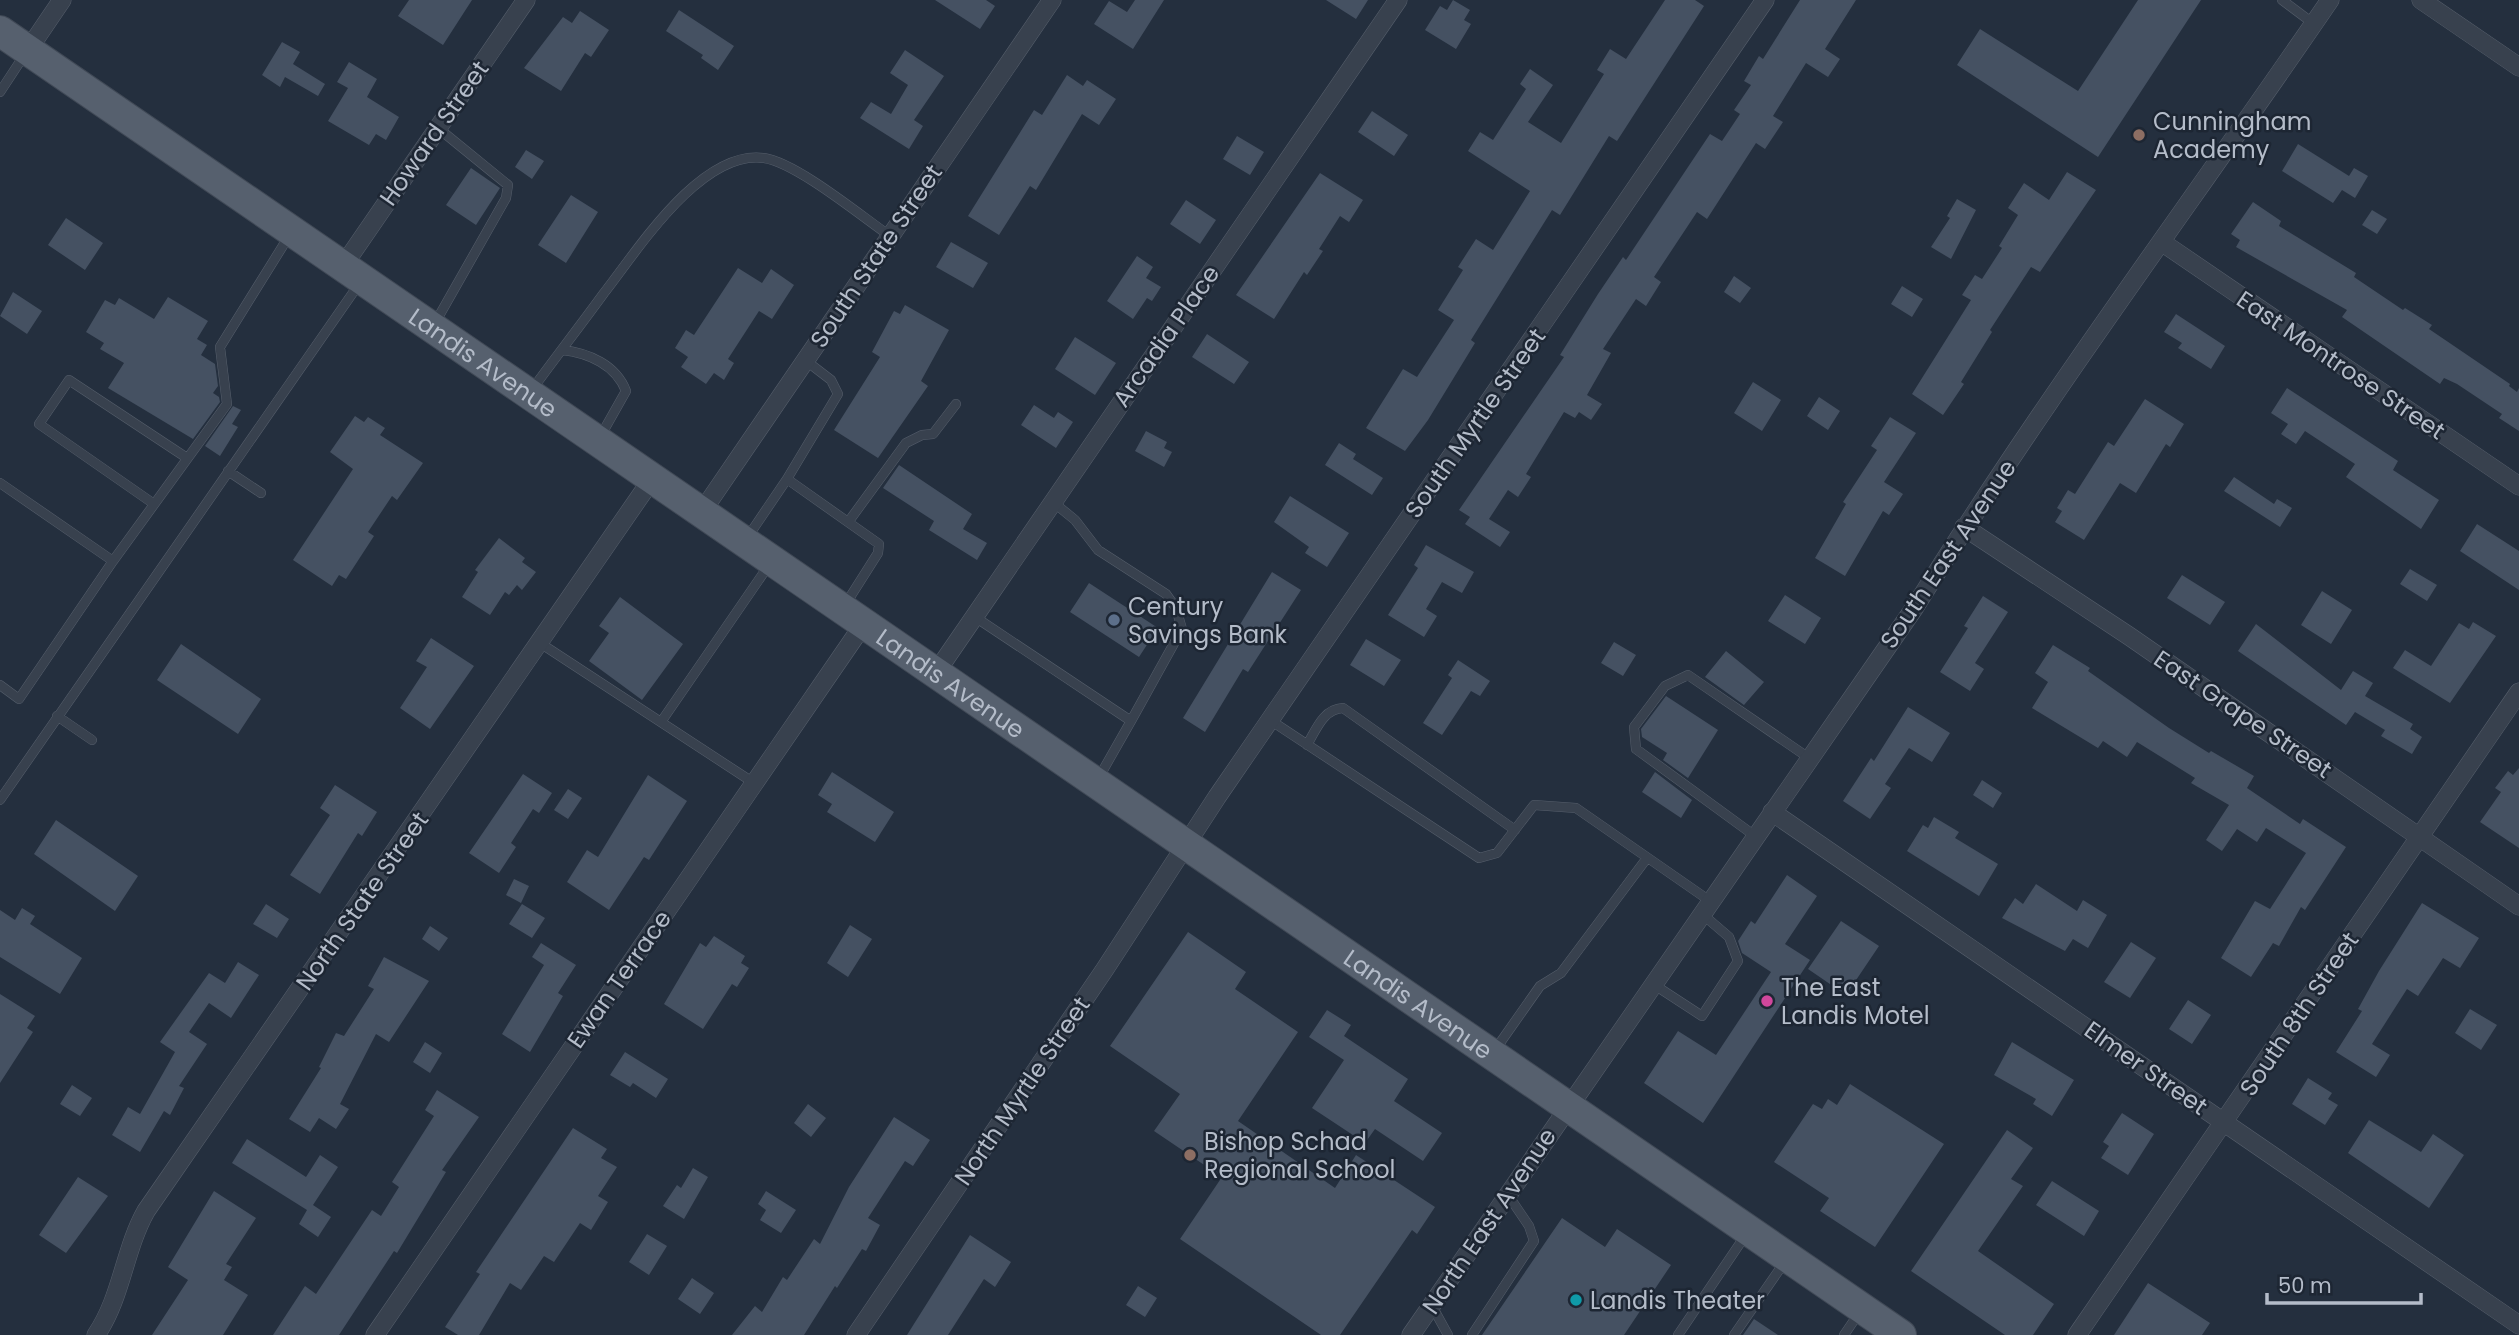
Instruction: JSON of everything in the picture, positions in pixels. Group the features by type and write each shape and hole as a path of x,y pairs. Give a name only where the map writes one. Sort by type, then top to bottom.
{"main road":[{"name":"Landis Avenue","path":"0,31 1787,1258 1882,1326"}],"street":[{"path":"28,50 62,0"},
{"name":"Howard Street","path":"352,273 438,128 526,0"},
{"name":"South State Street","path":"701,513 1052,0"},
{"name":"Arcadia Place","path":"935,674 1398,0"},
{"name":"South Myrtle Street","path":"1185,846 1765,0"},
{"name":"South East Avenue","path":"1567,1107 1915,607 1964,527 2330,0"},
{"path":"2421,0 2519,67"},
{"name":"East Montrose Street","path":"2163,243 2519,486"},
{"name":"North State Street","path":"96,1335 114,1302 131,1242 146,1211 652,479"},
{"name":"East Grape Street","path":"1964,527 2129,636 2519,906"},
{"name":"Ewan Terrace","path":"375,1335 754,783 853,617"},
{"name":"South 8th Street","path":"2077,1335 2519,692"},
{"name":"Elmer Street","path":"1772,811 2519,1325"},
{"name":"North Myrtle Street","path":"856,1335 1185,846"},
{"name":"North East Avenue","path":"1411,1335 1567,1107"}],"lane":[{"path":"2282,0 2314,24"},
{"path":"0,92 28,50"},
{"path":"432,328 506,198 508,185 438,128"},
{"path":"528,394 664,215 700,181 733,161 764,158 793,170 890,236"},
{"path":"0,685 19,699 113,561 227,404 220,347 292,232"},
{"path":"0,800 228,471 352,273"},
{"path":"562,350 579,352 603,363 621,379 626,391 597,441"},
{"path":"744,542 787,479 838,394 831,380 805,360"},
{"path":"154,504 39,424 69,380 187,458"},
{"path":"849,522 906,443 922,435 933,434 956,404"},
{"path":"228,471 261,493"},
{"path":"787,479 879,544 853,617"},
{"path":"0,483 113,561"},
{"path":"1053,502 1075,520 1098,550 1166,594 1176,608 1182,629 1095,784"},
{"path":"661,722 772,561"},
{"path":"975,617 1131,721"},
{"path":"540,643 754,783"},
{"path":"1755,836 1636,749 1634,727 1665,686 1688,675 1809,758"},
{"path":"1307,745 1325,715 1334,708 1343,708 1515,830"},
{"path":"57,716 92,740"},
{"path":"1270,720 1479,858 1497,853 1534,805 1576,808 1647,858 1706,907 1729,937 1738,961 1702,1016 1653,984"},
{"path":"1491,1055 1539,986 1561,974 1647,858"},
{"path":"1472,1335 1534,1241 1529,1226 1508,1194"},
{"path":"1678,1335 1748,1232"},
{"path":"1734,1335 1787,1258"},
{"path":"1432,1305 1448,1335"},
{"path":"1844,1335 1882,1326"}],"building":[{"path":"409,0 472,0 443,45 398,16"},
{"path":"935,0 986,0 995,6 980,29"},
{"path":"1135,0 1164,0 1133,49 1094,24 1109,1 1127,12"},
{"path":"1326,0 1368,0 1356,19"},
{"path":"1453,0 1470,10 1464,20 1471,24 1456,49 1425,30 1440,6 1447,10"},
{"path":"1665,0 1695,0 1704,6 1617,141 1609,136 1560,215 1552,210 1471,340 1475,343 1428,420 1405,451 1366,428 1403,369 1417,377 1454,320 1438,310 1463,270 1458,267 1476,239 1493,250 1530,191 1468,151 1480,132 1493,140 1526,89 1520,84 1530,69 1553,85 1528,122 1561,143 1604,74 1597,70 1610,49 1626,59"},
{"path":"1800,0 1856,0 1825,49 1840,59 1828,77 1806,63 1773,116 1783,122 1765,149 1756,143 1707,219 1697,212 1654,277 1661,282 1646,306 1636,299 1603,349 1611,353 1587,395 1602,404 1591,420 1579,412 1575,418 1564,412 1526,474 1531,477 1518,497 1508,490 1489,519 1510,532 1500,547 1465,524 1470,517 1459,510 1564,357 1560,355 1598,294 1623,257 1626,260 1710,134 1722,141 1740,114 1734,110 1751,85 1744,81 1759,56 1763,59"},
{"path":"2138,0 2201,0 2098,157 1957,65 1980,29 2078,91"},
{"path":"679,10 734,46 718,70 701,58 703,55 666,31"},
{"path":"580,11 609,30 591,57 585,53 561,91 524,68 563,17 572,23"},
{"path":"282,42 300,52 293,64 325,84 318,96 285,77 280,87 262,75"},
{"path":"905,50 944,76 914,120 923,126 909,149 860,118 871,102 891,114 908,85 890,73"},
{"path":"349,62 377,79 367,97 399,117 386,140 376,134 369,145 328,121 348,88 337,82"},
{"path":"1067,75 1083,86 1087,80 1116,99 1099,125 1082,114 1036,190 1030,186 999,235 968,216 1034,110 1042,115"},
{"path":"1372,111 1408,135 1394,156 1358,132"},
{"path":"1237,136 1264,152 1250,175 1223,159"},
{"path":"2298,144 2349,176 2354,168 2368,176 2355,198 2342,190 2333,203 2282,171"},
{"path":"526,150 544,161 532,179 515,167"},
{"path":"471,168 500,188 476,225 446,205"},
{"path":"2067,172 2096,190 2040,272 2031,267 1990,330 1992,332 1961,382 1964,384 1943,415 1912,394 1971,300 1962,295 1975,275 1982,279 2002,248 1999,246 2018,215 2008,208 2024,183 2049,200"},
{"path":"1320,173 1363,200 1349,222 1340,216 1319,249 1323,251 1307,275 1304,272 1274,319 1236,295"},
{"path":"571,195 598,212 566,263 538,245"},
{"path":"1957,199 1976,210 1951,259 1931,247 1950,218 1947,216"},
{"path":"1186,200 1216,220 1200,244 1170,224"},
{"path":"2253,202 2281,221 2279,226 2356,273 2354,277 2403,310 2405,308 2432,325 2429,329 2510,384 2517,392 2519,388 2519,431 2499,418 2502,414 2457,384 2444,378 2440,384 2342,317 2347,310 2236,247 2240,240 2231,234"},
{"path":"2372,210 2387,219 2377,234 2362,225"},
{"path":"66,218 103,243 85,270 48,245"},
{"path":"951,242 988,263 973,288 936,267"},
{"path":"1137,256 1153,267 1146,278 1161,287 1152,301 1147,298 1133,319 1107,301"},
{"path":"738,268 762,283 771,269 794,285 772,319 759,311 728,359 734,363 724,380 714,373 706,384 681,367 688,357 675,348 686,330 694,335"},
{"path":"1734,276 1751,288 1740,303 1724,292"},
{"path":"1902,286 1923,299 1912,317 1891,304"},
{"path":"13,292 42,311 27,334 0,316"},
{"path":"168,297 208,321 197,339 207,345 201,355 215,364 218,386 213,393 219,397 220,402 193,439 108,388 124,363 100,349 104,343 86,332 105,300 115,305 119,298 154,319"},
{"path":"905,305 949,330 921,381 928,386 878,458 834,430 880,357 872,352 894,311 900,314"},
{"path":"2176,314 2225,346 2211,369 2178,348 2182,343 2164,332"},
{"path":"1207,334 1249,362 1234,384 1192,357"},
{"path":"1075,337 1116,363 1095,395 1055,369"},
{"path":"1753,382 1781,400 1762,431 1734,413"},
{"path":"2287,388 2398,461 2393,470 2439,500 2421,529 2346,477 2355,464 2305,431 2296,444 2281,434 2288,424 2271,413"},
{"path":"1819,397 1840,411 1828,430 1807,416"},
{"path":"2145,399 2184,424 2170,447 2166,444 2136,493 2120,483 2084,540 2055,522 2062,511 2057,508 2068,490 2075,494 2108,442 2114,446"},
{"path":"1034,405 1054,418 1058,412 1073,422 1056,448 1021,425"},
{"path":"233,406 241,410 232,424 238,427 220,456 205,446"},
{"path":"355,416 364,422 368,417 385,428 380,435 423,463 397,500 392,496 368,532 374,536 346,579 339,575 332,586 293,560 353,469 330,452"},
{"path":"1890,417 1916,433 1884,482 1903,494 1889,515 1883,511 1845,576 1815,558 1846,504 1843,502 1877,450 1871,446"},
{"path":"1146,431 1167,442 1164,448 1172,452 1164,467 1135,451"},
{"path":"1339,443 1356,454 1353,459 1383,478 1372,495 1325,465"},
{"path":"899,465 972,514 963,529 987,543 977,560 929,530 934,521 883,488"},
{"path":"2234,477 2274,504 2277,499 2292,508 2280,527 2224,491"},
{"path":"1290,496 1349,533 1327,567 1305,553 1309,547 1274,522"},
{"path":"2477,524 2519,551 2519,590 2460,551"},
{"path":"499,538 525,558 522,562 536,572 522,590 517,585 509,595 505,592 490,615 462,597 478,572 475,570"},
{"path":"1426,545 1474,572 1462,593 1442,582 1426,609 1437,616 1424,637 1388,615 1418,568 1414,565"},
{"path":"2410,569 2437,585 2427,601 2400,584"},
{"path":"1272,572 1301,590 1248,672 1243,669 1205,732 1183,718"},
{"path":"2182,575 2225,602 2210,625 2167,598"},
{"name":"Century Savings Bank","path":"1089,583 1158,628 1139,657 1070,612"},
{"path":"2322,591 2352,610 2331,644 2301,625"},
{"path":"1785,595 1821,618 1805,644 1768,621"},
{"path":"1983,596 2008,612 1975,663 1984,669 1970,691 1940,672 1968,628 1964,626"},
{"path":"620,597 683,644 642,700 589,661 609,633 599,626"},
{"path":"2473,622 2496,636 2450,703 2393,668 2405,650 2431,666 2459,623 2469,629"},
{"path":"2256,624 2341,690 2353,671 2373,683 2365,696 2413,724 2410,729 2422,737 2412,754 2381,736 2385,730 2355,712 2346,725 2238,651"},
{"path":"431,638 474,666 430,729 400,708 427,667 416,661"},
{"path":"1366,639 1401,660 1384,686 1350,665"},
{"path":"1614,642 1636,655 1623,676 1601,663"},
{"path":"181,644 261,699 238,734 157,680"},
{"path":"2053,645 2090,668 2088,671 2169,728 2209,753 2211,751 2254,776 2247,788 2300,824 2303,819 2346,847 2305,910 2301,907 2279,946 2273,943 2251,977 2221,958 2255,901 2270,909 2306,853 2266,828 2257,842 2237,829 2222,851 2206,840 2229,805 2191,783 2195,778 2137,742 2127,757 2103,741 2098,748 2032,708 2048,682 2035,673"},
{"path":"1726,651 1764,682 1744,705 1705,677"},
{"path":"1458,660 1490,681 1480,696 1471,691 1442,735 1423,723 1452,678 1448,675"},
{"path":"1666,696 1718,730 1688,778 1663,760 1667,753 1642,737 1641,729"},
{"path":"1908,707 1950,733 1932,762 1909,748 1885,784 1891,788 1870,819 1843,801 1871,758 1874,761"},
{"path":"2519,768 2519,848 2480,822 2501,792 2495,788 2508,771 2513,775"},
{"path":"832,772 894,812 875,842 827,812 832,804 818,795"},
{"path":"1655,772 1692,800 1681,818 1642,792"},
{"path":"523,774 552,793 539,813 533,809 511,843 516,847 499,873 469,853"},
{"path":"648,775 687,801 649,860 644,857 609,910 567,882 587,850 598,857"},
{"path":"1982,780 2002,793 1993,808 1973,795"},
{"path":"335,785 377,812 362,836 358,833 320,894 290,875 330,815 320,808"},
{"path":"568,789 582,798 568,819 554,810"},
{"path":"1934,817 1959,832 1955,838 1998,864 1979,896 1907,851 1923,825 1928,828"},
{"path":"56,820 138,876 115,911 34,854"},
{"name":"The East Landis Motel","path":"1787,875 1817,896 1785,944 1810,960 1703,1123 1644,1083 1678,1031 1716,1055 1771,972 1742,953 1738,941 1751,921 1755,924"},
{"path":"514,879 529,886 521,903 506,895"},
{"path":"2036,884 2077,911 2083,900 2107,915 2088,948 2073,939 2065,951 2002,918 2015,898 2023,904"},
{"path":"2422,903 2479,938 2460,968 2443,958 2418,996 2407,989 2372,1044 2390,1055 2376,1077 2336,1052 2362,1011 2358,1009 2379,971"},
{"path":"266,904 289,919 277,938 253,924"},
{"path":"522,904 545,918 532,938 509,924"},
{"path":"22,908 35,916 30,924 82,958 60,994 0,957 0,910 15,920"},
{"path":"1841,921 1879,946 1846,995 1808,969"},
{"path":"850,925 872,939 848,977 827,963"},
{"path":"430,926 448,938 439,951 422,939"},
{"path":"1188,932 1246,972 1235,989 1298,1032 1238,1121 1335,1188 1356,1155 1435,1207 1417,1234 1412,1230 1340,1335 1321,1335 1180,1239 1222,1177 1154,1131 1180,1094 1110,1046"},
{"path":"714,936 745,956 741,963 749,968 737,987 732,984 703,1029 664,1004 700,943 706,947"},
{"path":"2131,942 2156,958 2130,998 2104,982"},
{"path":"541,943 576,965 558,993 563,996 530,1052 502,1034 544,965 532,957"},
{"path":"384,957 429,981 389,1042 376,1034 340,1104 349,1109 336,1129 319,1118 310,1132 289,1119 321,1068 319,1067 336,1033 344,1036 374,989 368,986"},
{"path":"238,962 259,975 231,1018 209,1003 189,1032 207,1044 179,1086 184,1088 170,1115 164,1111 140,1152 112,1135 128,1107 140,1114 175,1052 160,1042 209,973 225,983"},
{"path":"0,994 35,1016 27,1028 33,1032 0,1083"},
{"path":"2188,1000 2211,1015 2192,1044 2169,1029"},
{"path":"2470,1009 2497,1025 2481,1050 2455,1033"},
{"path":"1327,1010 1351,1025 1344,1036 1408,1079 1394,1101 1442,1133 1423,1161 1375,1129 1365,1143 1312,1108 1344,1060 1309,1037"},
{"path":"425,1042 442,1053 430,1073 413,1062"},
{"path":"2012,1042 2074,1080 2052,1116 2033,1104 2036,1099 1994,1075"},
{"path":"625,1052 668,1079 656,1098 633,1083 630,1087 610,1075"},
{"path":"2308,1078 2332,1093 2328,1099 2338,1105 2325,1125 2292,1104"},
{"path":"1850,1084 1944,1144 1875,1247 1820,1211 1829,1198 1774,1162 1813,1104 1822,1109 1828,1099 1837,1105"},
{"path":"72,1085 92,1098 80,1116 60,1104"},
{"path":"437,1090 479,1117 442,1170 446,1172 397,1253 394,1251 339,1335 273,1335 305,1286 316,1294 372,1210 381,1216 399,1187 392,1182 434,1116 425,1110"},
{"path":"808,1104 826,1118 811,1137 794,1123"},
{"path":"2122,1113 2154,1134 2128,1175 2101,1158 2109,1146 2103,1142"},
{"path":"894,1117 930,1140 913,1166 905,1161 868,1218 880,1225 866,1251 862,1249 804,1335 732,1335 755,1306 762,1312 783,1277 787,1280 814,1239 820,1244 849,1187"},
{"path":"2369,1120 2421,1152 2433,1134 2464,1155 2429,1208 2348,1153"},
{"path":"573,1128 607,1149 601,1158 617,1167 598,1196 608,1202 591,1230 580,1223 554,1262 544,1256 521,1290 510,1283 479,1335 458,1335 445,1327 480,1274 476,1272"},
{"path":"2007,1130 2033,1148 2011,1179 2023,1186 1978,1251 2054,1304 2033,1335 2005,1335 1911,1271"},
{"path":"247,1139 306,1177 320,1155 338,1167 313,1205 331,1217 318,1237 299,1224 307,1210 232,1163"},
{"path":"693,1168 708,1177 684,1219 663,1206 677,1185 681,1188"},
{"path":"78,1177 108,1196 66,1253 39,1235"},
{"path":"2052,1181 2099,1211 2084,1236 2036,1205"},
{"path":"214,1191 256,1218 226,1264 232,1267 224,1280 248,1295 223,1335 152,1335 188,1280 168,1267"},
{"path":"766,1191 796,1210 781,1233 760,1220 766,1210 758,1204"},
{"name":"Landis Theater","path":"1562,1218 1605,1247 1617,1229 1671,1265 1624,1335 1482,1335"},
{"path":"647,1234 667,1246 649,1275 629,1262"},
{"path":"970,1235 1011,1262 995,1287 984,1279 948,1335 907,1335"},
{"path":"692,1278 714,1293 700,1314 678,1299"},
{"path":"2148,1283 2210,1323 2202,1335 2114,1335"},
{"path":"1138,1286 1157,1298 1145,1317 1126,1305"},
{"path":"1754,1319 1778,1335 1743,1335"}],"place":[{"name":"Cunningham Academy","path":"2139,135"},
{"name":"Century Savings Bank","path":"1114,620"},
{"name":"The East Landis Motel","path":"1767,1001"},
{"name":"Bishop Schad Regional School","path":"1190,1155"},
{"name":"Landis Theater","path":"1576,1300"}]}
